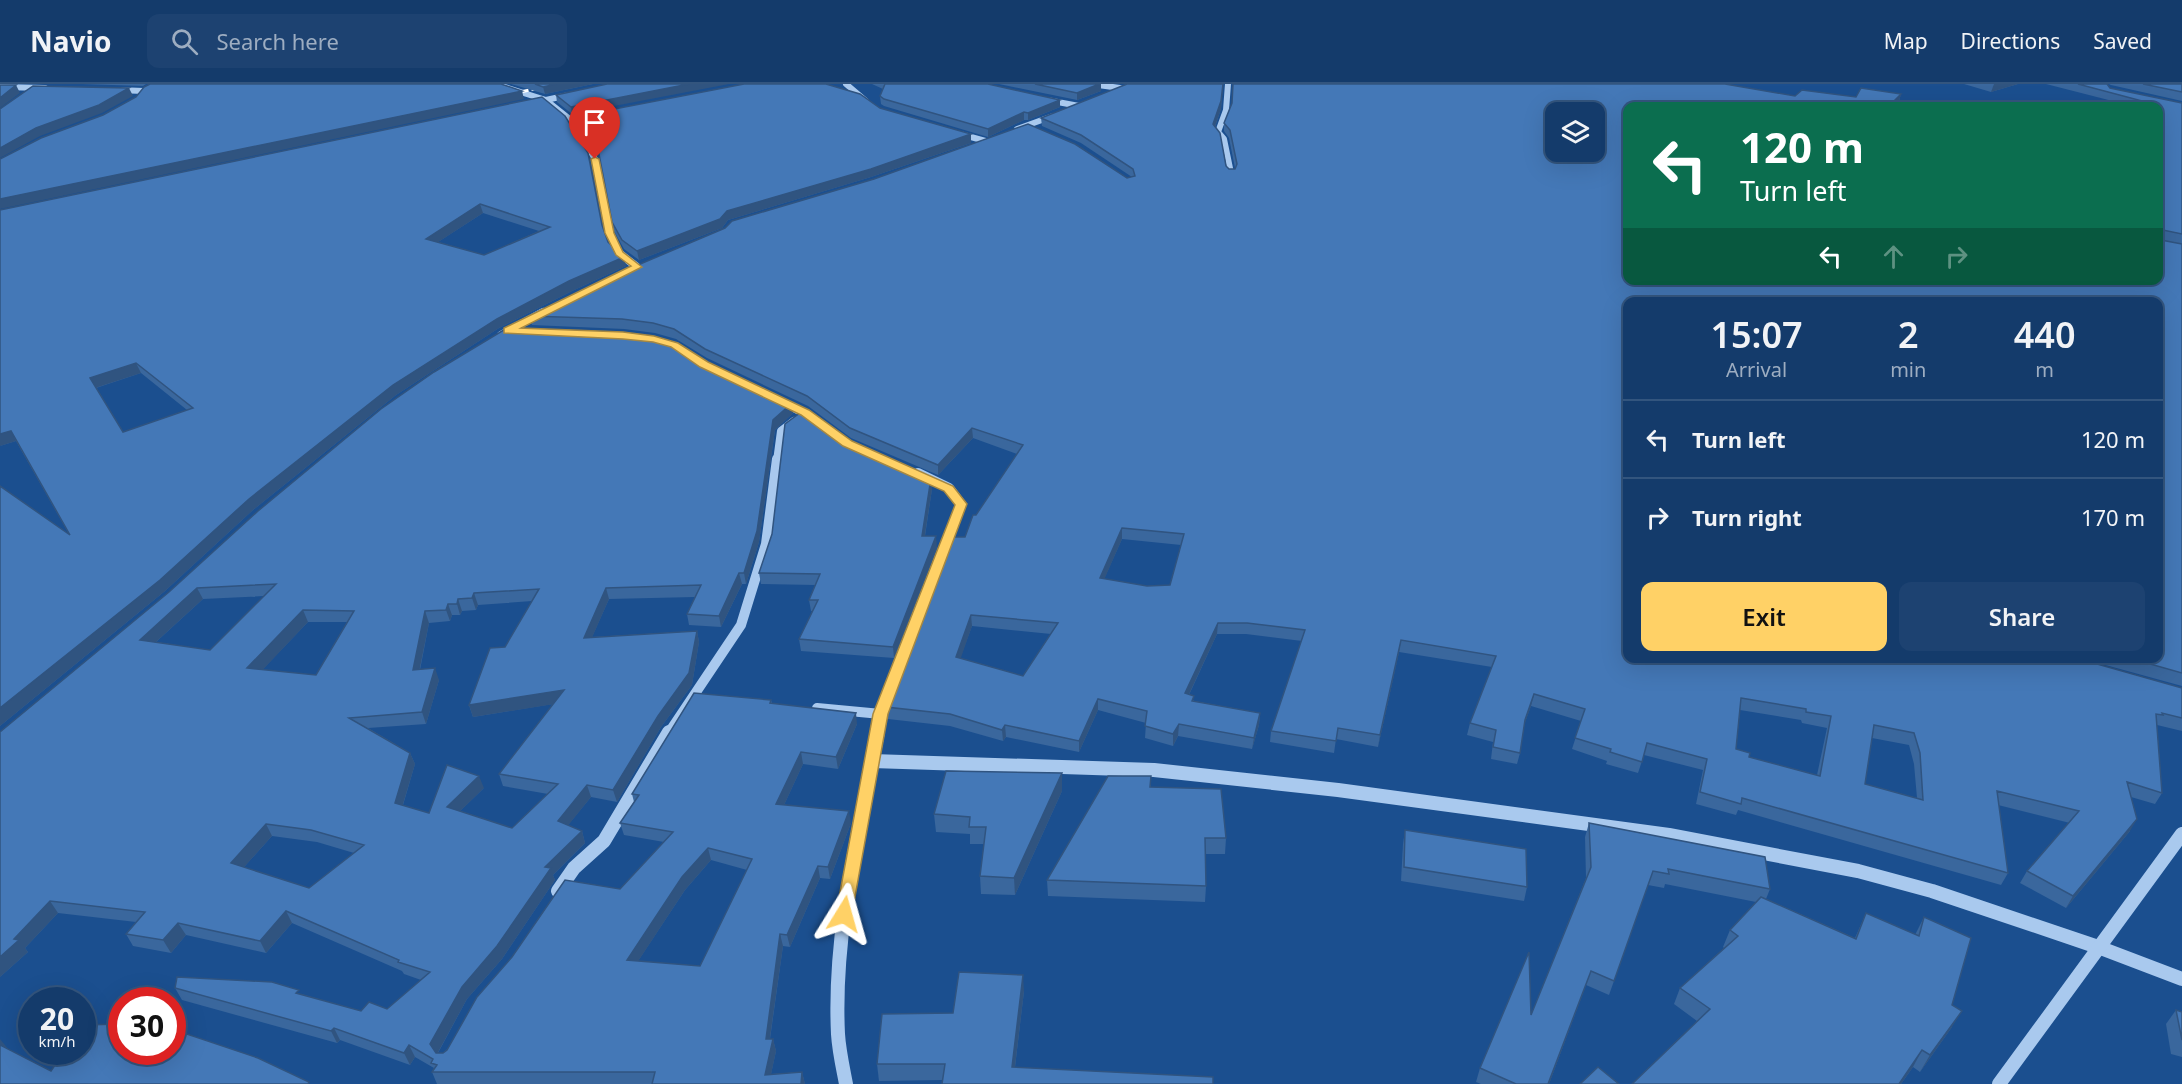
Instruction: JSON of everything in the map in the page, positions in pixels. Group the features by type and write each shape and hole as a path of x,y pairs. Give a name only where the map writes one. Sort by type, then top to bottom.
{"street":[{"path":"495,84 546,100 571,120 595,159 609,233 619,253 638,267"},
{"path":"846,84 873,106"},
{"path":"1091,84 1123,87 1110,93"},
{"path":"1228,84 1226,110 1218,132 1224,139 1231,173"},
{"path":"0,87 47,88"},
{"path":"26,94 36,88"},
{"path":"110,90 147,89 136,100"},
{"path":"523,105 577,93"},
{"path":"1038,98 1079,106"},
{"path":"1068,110 1089,102"},
{"path":"1007,133 1058,114"},
{"path":"571,120 581,118"},
{"path":"1025,125 1036,130"},
{"path":"951,131 989,142"},
{"path":"979,145 998,137"},
{"path":"627,272 648,262"},
{"path":"489,342 552,307"},
{"path":"508,331 531,332"},
{"path":"775,398 805,412 822,425"},
{"path":"550,902 574,868 604,841 697,698 741,625 766,544 781,431 805,412"},
{"path":"846,1084 838,1036 839,957 847,892 881,714 961,504 949,488 912,471"},
{"path":"810,708 881,714"},
{"path":"872,761 1154,770 1338,790 1669,835 1869,874 1932,891 2098,947 2182,979"},
{"path":"1999,1084 2182,834"}],"building":[{"path":"150,84 501,84 522,91 0,199 0,159 41,138 103,115 136,97 144,87"},
{"path":"535,84 556,84 543,87"},
{"path":"607,84 689,84 571,107 556,95"},
{"path":"744,84 826,84 860,94 880,108 971,134 871,169 727,211 720,219 637,251 622,240 612,222 598,149 578,116"},
{"path":"885,84 988,84 1060,100 1028,113 1024,112 988,129 884,99 880,96"},
{"path":"1035,84 1099,84 1077,93"},
{"path":"1127,84 1223,84 1221,101 1213,124 1220,133 1226,166 1229,169 1235,169 1237,164 1230,130 1224,123 1232,103 1233,84 1725,84 1795,96 1802,90 1856,97 1861,88 1901,94 1893,102 1623,102 1623,285 2163,285 2163,240 2182,244 2182,673 2147,663 2163,663 2163,297 1623,297 1623,663 2094,663 2182,688 2182,718 2162,713 2163,715 2156,714 2162,793 2127,782 2137,819 2073,896 2027,871 2079,811 1997,791 2008,873 1742,798 1741,804 1700,792 1707,759 1647,743 1642,762 1610,752 1611,749 1575,738 1585,709 1534,694 1525,720 1520,753 1493,747 1496,730 1470,723 1496,656 1401,640 1380,735 1338,728 1336,741 1271,731 1305,630 1247,623 1218,623 1185,693 1194,696 1192,701 1260,713 1254,738 1179,724 1173,734 1145,726 1147,711 1098,699 1079,741 1005,725 1002,730 950,714 886,707 952,537 965,537 973,515 976,515 1023,445 972,428 938,465 850,428 807,396 705,349 674,329 653,323 622,319 529,316 612,276 725,228 732,221 874,179 1028,124 1075,144 1127,178 1135,176 1133,169 1081,135 1041,118","holes":["1122,528 1184,534 1170,585 1147,586 1100,578","971,615 1058,623 1023,676 956,657","1741,698 1806,709 1806,712 1831,716 1820,776 1749,757 1750,753 1736,749","1874,725 1914,733 1920,753 1923,800 1865,784"]},
{"path":"2078,84 2107,84 2110,88 2182,103 2182,234 2163,230 2163,102 2146,102"},
{"path":"2143,84 2182,84 2182,92"},
{"path":"0,85 16,85 0,98"},
{"path":"33,86 129,88 99,105 36,128 0,148 0,109"},
{"path":"542,97 565,116 588,153 602,225 608,242 624,257 569,281 497,319 393,385 249,499 160,580 0,708 0,486 70,535 11,431 0,434 0,210","holes":["480,204 550,227 484,255 426,239","136,363 193,408 123,432 90,378"]},
{"path":"507,328 651,335 669,341 699,360 792,403 773,420 757,531 744,573 739,573 719,616 687,614 701,585 606,588 584,638 697,631 689,673 658,716 613,790 587,785 558,821 582,831 545,867 551,868 497,946 462,987 430,1044 436,1053 443,1053 447,1050 477,997 512,957 565,880 620,889 673,832 620,823 639,795 632,794 694,693 771,700 770,703 856,713 836,757 801,752 776,804 849,811 828,867 818,866 787,935 780,934 766,1039 773,1039 765,1075 802,1072 801,1084 652,1084 655,1072 432,1072 437,1065 431,1063 433,1059 409,1045 404,1053 334,1028 331,1031 186,991 186,987 175,987 177,977 272,982 299,990 296,993 361,1011 369,1002 387,1009 430,972 398,962 399,960 286,911 260,941 178,923 163,940 126,934 145,912 50,901 14,939 19,940 0,957 0,732 169,592 258,511 381,409 434,372","holes":["276,584 210,650 140,640 197,588","539,589 505,647 490,648 469,705 564,690 499,774 558,784 512,828 447,807 479,776 447,765 429,813 395,803 410,753 349,718 422,712 435,668 413,670 425,611 446,610 448,604 457,604 458,599 472,598 474,593","303,610 354,611 316,675 247,668","266,824 311,830 364,845 309,888 231,863","708,848 752,859 700,966 627,960 682,877"]},
{"path":"804,410 844,439 931,478 922,536 936,536 893,647 799,639 818,600 809,600 820,574 759,573 772,534 785,424"},
{"path":"946,771 1062,773 1014,878 980,876 986,827 969,827 970,817 934,814"},
{"path":"1108,776 1151,776 1150,787 1221,789 1226,838 1205,838 1206,886 1047,880"},
{"path":"1589,823 1765,857 1770,889 1668,869 1669,874 1653,871 1614,981 1591,971 1548,1084 1516,1084 1480,1068 1529,952 1531,1015 1591,867"},
{"path":"1405,830 1526,849 1527,887 1404,867"},
{"path":"1761,897 1856,939 1866,913 1919,936 1924,917 1971,938 1952,1005 1962,1011 1930,1055 1922,1050 1899,1084 1632,1084 1710,1009 1680,988 1738,936 1730,930"},
{"path":"959,972 1023,975 1012,1067 1213,1077 1213,1084 942,1084 945,1064 877,1064 882,1014 953,1013"},
{"path":"2176,1010 2182,1012 2182,1040"},
{"path":"108,1024 108,1065 186,1065 186,1034 258,1058 309,1082 308,1084 0,1084 0,1045 18,1054 18,1065 39,1065 51,1071 55,1065 96,1065 96,1025"},
{"path":"1598,1067 1619,1084 1580,1084"}],"railway":[{"path":"505,95 559,84"}],"route":[{"path":"595,159 609,233 619,253 638,267 541,312 508,331 623,335 654,339 674,345 704,364 805,412 848,444 949,488 961,504 881,714 844,914"}]}
